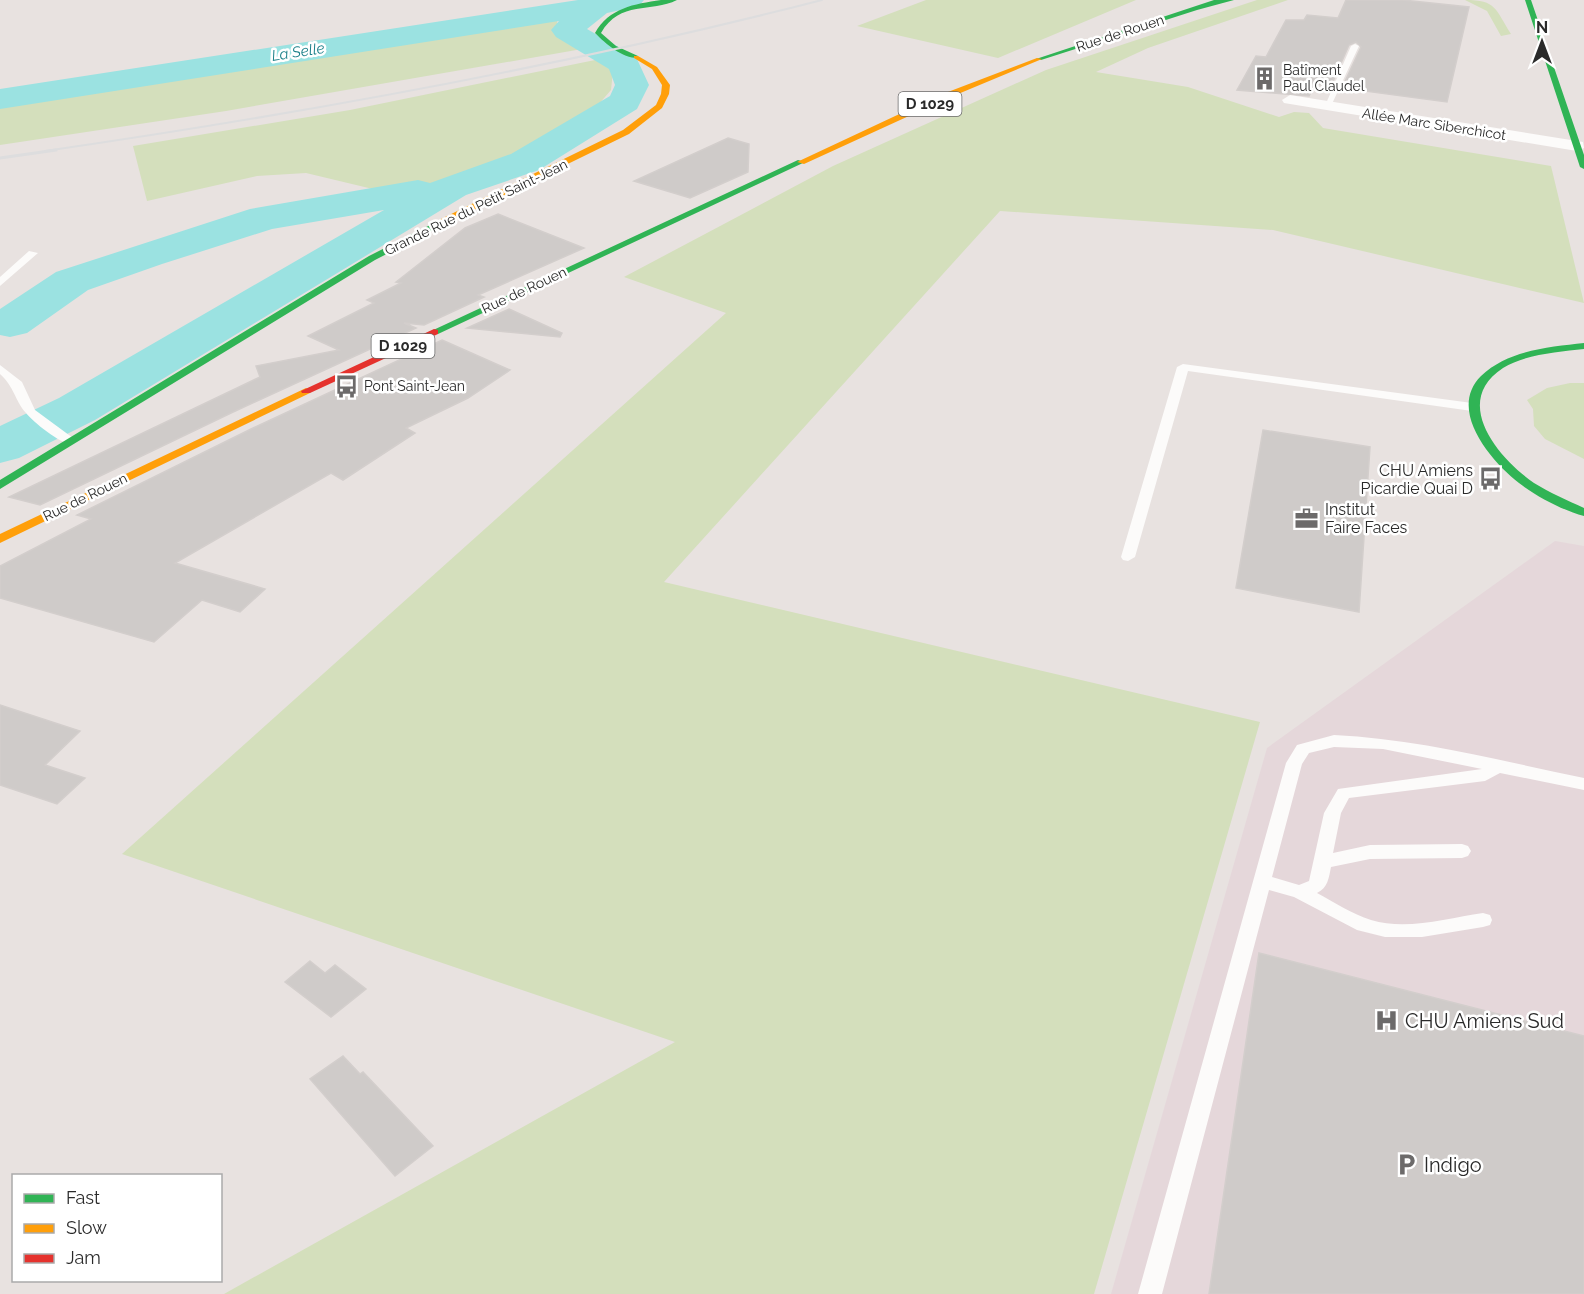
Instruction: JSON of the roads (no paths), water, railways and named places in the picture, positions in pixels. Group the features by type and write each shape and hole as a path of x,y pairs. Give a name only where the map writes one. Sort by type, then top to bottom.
{"street":[{"name":"Grande Rue du Petit Saint-Jean","path":"0,485 372,258 428,228 587,152 641,122 663,101 666,93 664,80 643,61 605,41 598,33 599,27 604,20 618,13 674,0"},
{"name":"Rue de Rouen","path":"1054,53 1061,46 1180,0"},
{"name":"Rue de Rouen","path":"0,539 323,383 943,97 1054,53 1220,0"},
{"path":"1198,8 1231,0"},
{"path":"1528,0 1539,39 1584,167"},
{"path":"1520,20 1527,32 1539,39"},
{"name":"Allée Marc Siberchicot","path":"1290,100 1577,146"},
{"path":"1584,346 1539,350 1496,367 1477,385 1472,407 1479,433 1517,476 1584,512"}],"lane":[{"path":"1327,106 1354,46"},
{"path":"0,283 33,253"},
{"path":"1128,557 1184,367 1472,407"},
{"path":"0,368 18,384 22,398 31,412 69,441"},
{"path":"1150,1294 1294,763 1303,749 1334,741 1383,742 1584,784"},
{"path":"1300,892 1317,885 1325,861 1333,813 1337,801 1344,794 1485,776 1499,765"},
{"path":"1325,861 1370,852 1462,851"},
{"path":"1262,881 1300,892 1367,926 1385,930 1409,930 1483,920"}],"waterway":[{"name":"La Selle","path":"597,6 629,0"},
{"name":"La Selle","path":"0,99 597,6"},
{"name":"La Selle","path":"0,447 77,409 452,187 525,162 625,102 632,85 624,64 567,30 597,6"},
{"name":"La Selle","path":"10,323 72,281 147,255 265,218 418,192"}],"railway":[{"path":"45,151 241,121 436,86 629,46 822,0"},
{"path":"0,158 56,150"}],"place":[{"name":"Batîment Paul Claudel","path":"1265,78"},
{"name":"Pont Saint-Jean","path":"346,386"},
{"name":"CHU Amiens Picardie Quai D","path":"1491,479"},
{"name":"Institut Faire Faces","path":"1307,518"},
{"name":"CHU Amiens Sud","path":"1387,1021"},
{"name":"Indigo","path":"1406,1165"}]}
